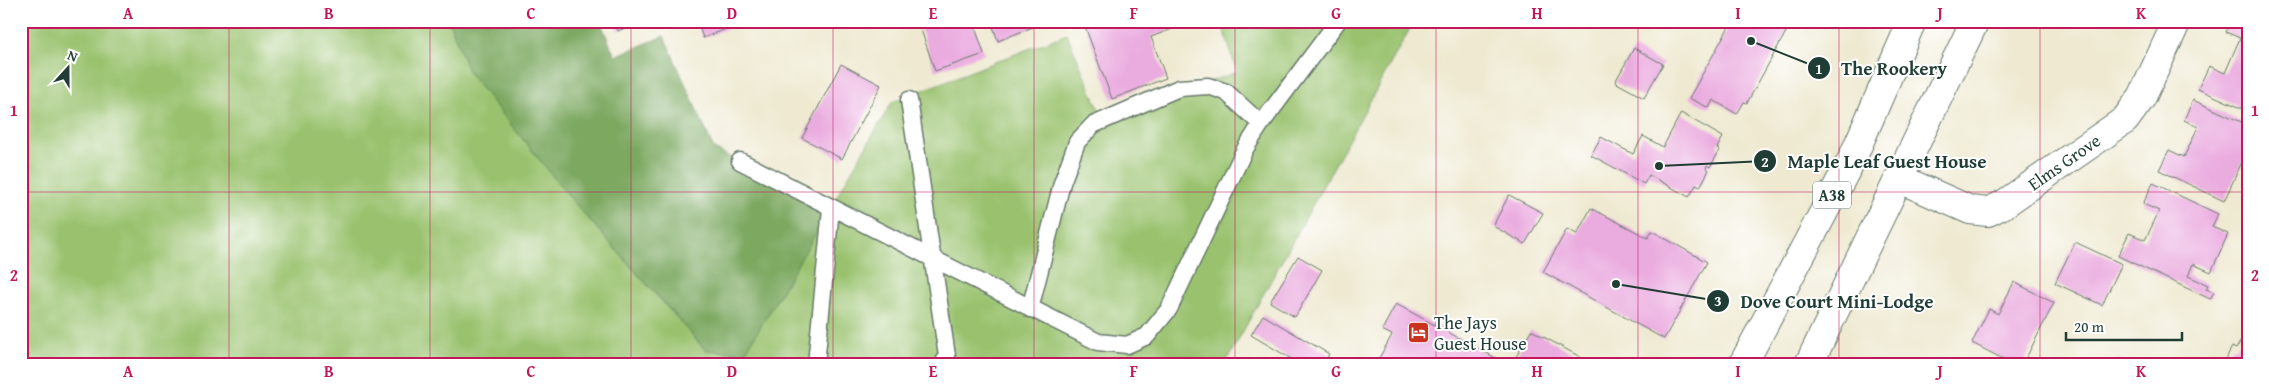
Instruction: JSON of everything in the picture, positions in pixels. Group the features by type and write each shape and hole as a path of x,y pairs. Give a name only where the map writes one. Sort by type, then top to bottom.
{"main road":[{"name":"A38","path":"1743,364 1852,159 1912,21"},
{"path":"1809,364 1975,21"},
{"name":"Elms Grove","path":"1900,179 1970,210 1988,212 2004,204 2125,120 2142,97 2177,21"}],"lane":[{"path":"740,161 1098,342 1127,345 1147,336 1169,309 1245,148 1338,21"},
{"path":"1030,308 1062,183 1077,142 1093,125 1179,88 1208,86 1226,92 1261,124"},
{"path":"909,100 947,356 942,364"},
{"path":"816,364 831,208"}],"green space":[{"path":"21,21 449,21 469,73 578,207 705,350 745,353 892,102 1067,34 1103,119 1237,72 1221,21 1414,21 1225,364 21,364"},
{"path":"449,21 600,21 615,56 664,36 714,149 831,208 745,353 706,350 578,207 469,73"}],"building":[{"path":"614,21 642,21 618,31"},
{"path":"697,21 747,21 703,38"},
{"path":"918,21 973,21 984,54 935,71"},
{"path":"991,21 1048,21 998,41"},
{"path":"1083,21 1193,21 1151,37 1166,78 1112,99"},
{"path":"1728,21 1792,21 1747,103 1744,102 1737,114 1713,100 1709,108 1689,98 1731,23"},
{"path":"2231,21 2248,24 2248,111 2198,89 2209,66 2225,73 2240,38 2226,32"},
{"path":"1634,48 1663,64 1644,98 1615,82"},
{"path":"841,64 881,85 842,159 802,138"},
{"path":"2193,100 2248,125 2248,149 2224,201 2159,170 2169,150 2184,157 2198,127 2184,120"},
{"path":"1681,113 1723,137 1717,148 1720,150 1710,167 1707,165 1706,168 1709,170 1700,187 1696,185 1689,197 1649,175 1644,184 1591,155 1601,137 1633,154 1643,136 1663,147"},
{"path":"2153,183 2218,214 2212,227 2228,234 2211,272 2193,264 2188,276 2208,285 2206,289 2214,292 2210,299 2118,256 2129,233 2145,240 2152,226 2159,211 2143,204"},
{"path":"1509,195 1543,213 1525,244 1493,226"},
{"path":"1591,208 1648,238 1652,231 1707,262 1664,339 1543,272 1567,229 1577,234"},
{"path":"2075,242 2122,264 2102,305 2055,283"},
{"path":"1298,256 1322,270 1295,317 1270,302"},
{"path":"2014,282 2054,303 2023,364 2013,364 1972,343 1989,309 1998,314"},
{"name":"The Jays Guest House","path":"1396,304 1507,364 1385,364 1378,360 1392,335 1382,330"},
{"path":"1263,315 1329,354 1324,364 1300,364 1251,335"},
{"name":"The Jays Guest House","path":"1531,330 1593,364 1512,364"},
{"path":"2246,332 2248,364 2223,364 2232,347 2236,349"},
{"path":"2119,359 2127,364 2117,364"}],"place":[{"name":"The Rookery","path":"1751,41"},
{"name":"Maple Leaf Guest House","path":"1659,166"},
{"name":"Dove Court Mini-Lodge","path":"1616,284"},
{"name":"The Jays Guest House","path":"1418,332"}]}
